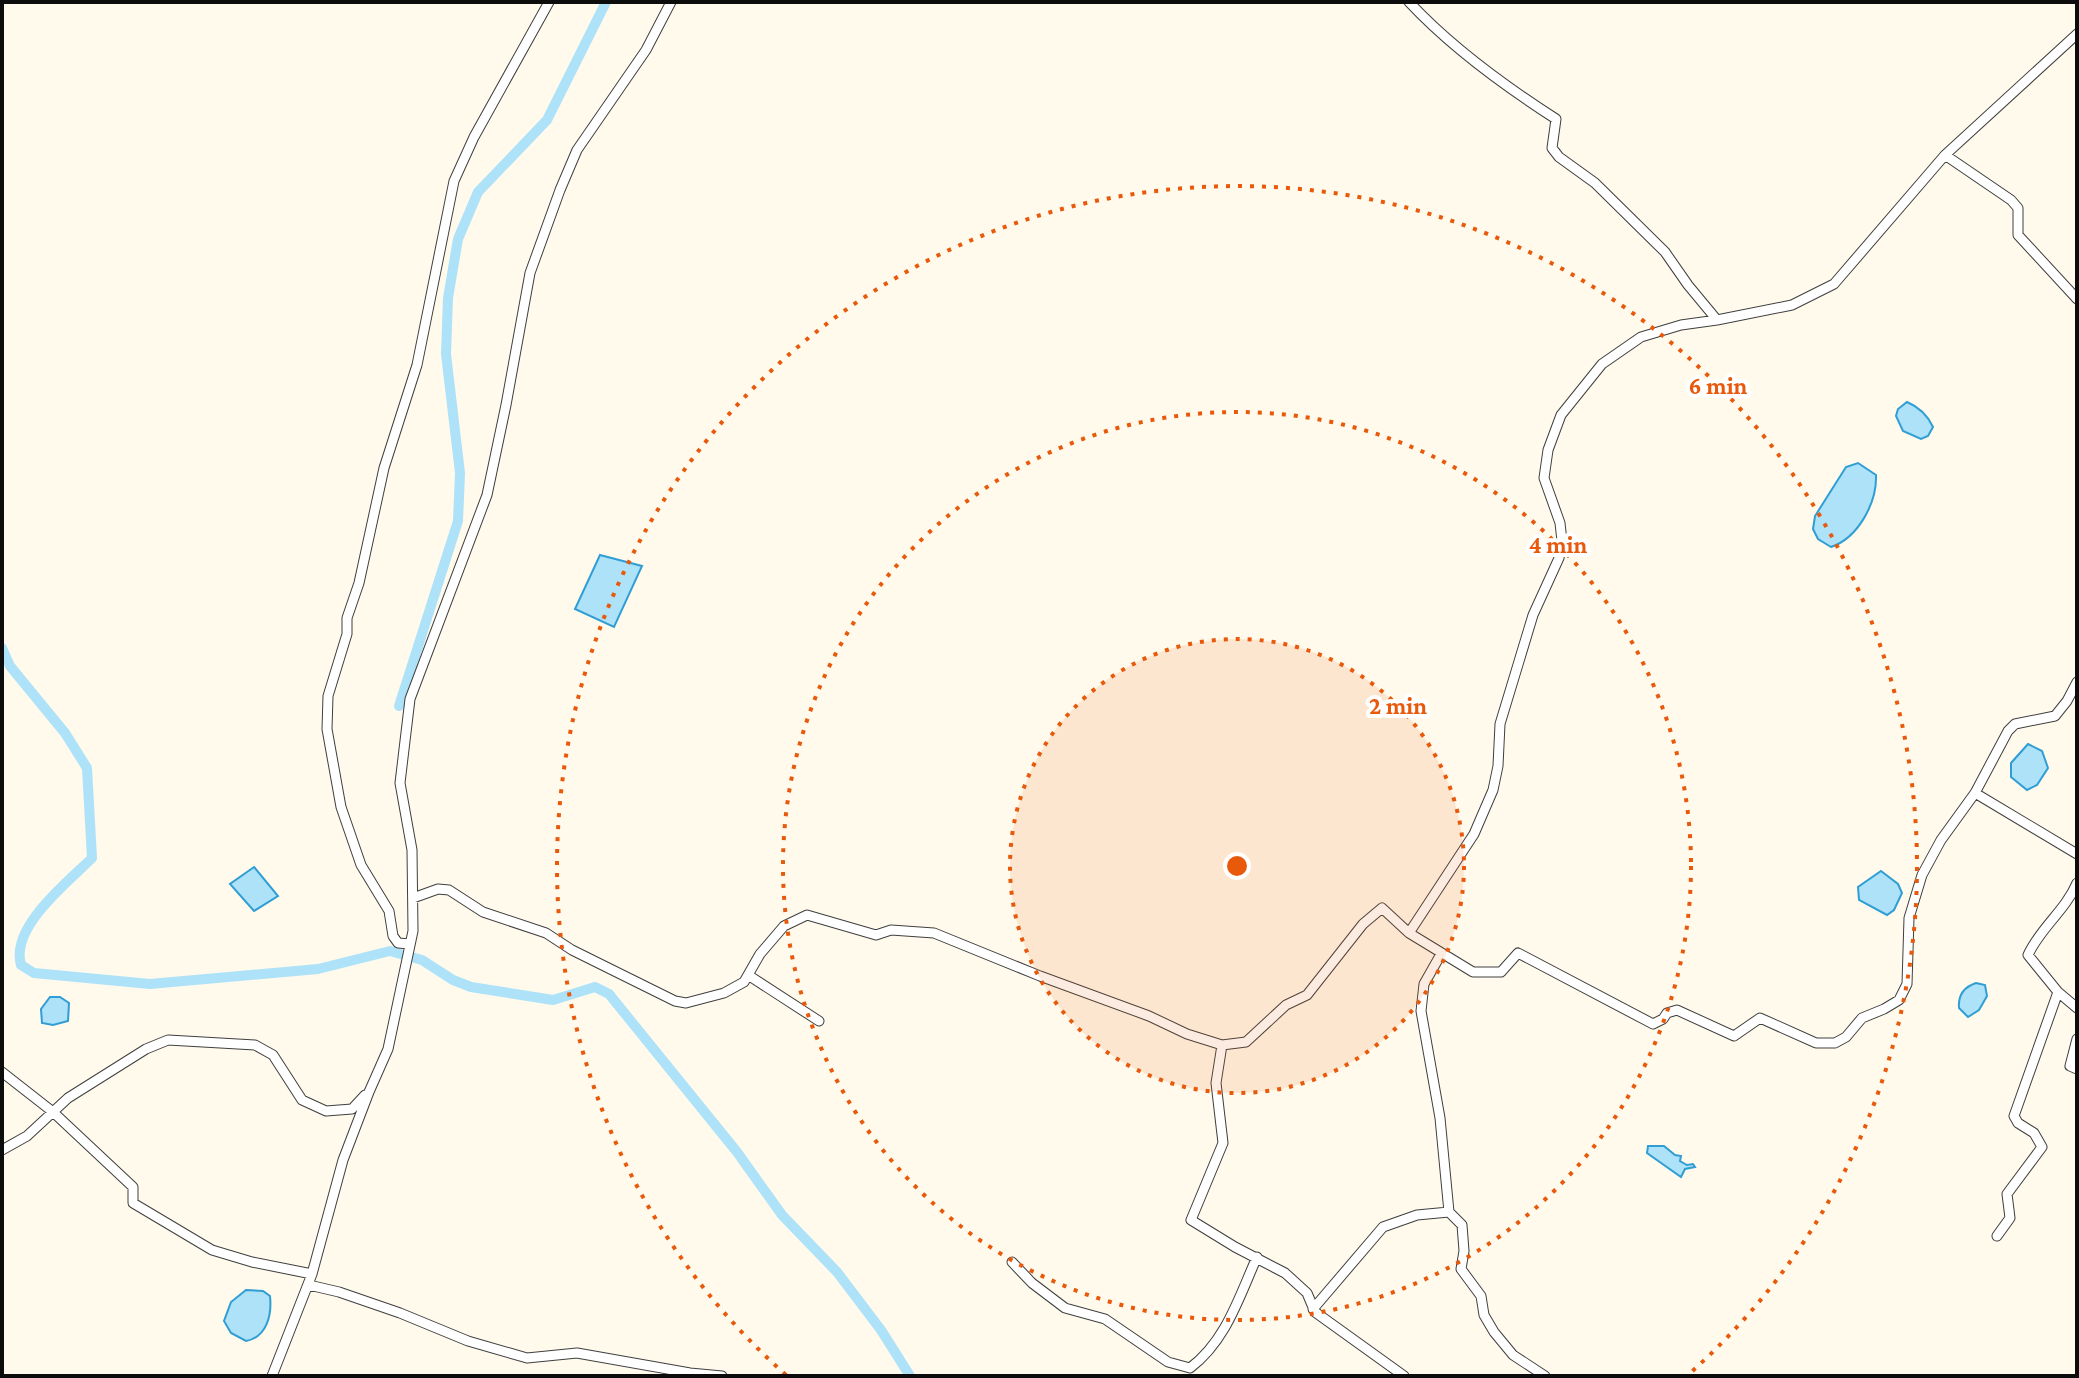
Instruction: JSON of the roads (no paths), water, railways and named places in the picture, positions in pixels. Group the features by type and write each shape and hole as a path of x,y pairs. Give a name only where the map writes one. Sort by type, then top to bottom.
{"street":[{"path":"410,944 398,943 393,936 389,911 371,884 353,846 341,807 330,750 328,696 347,634 347,618 359,583 384,468 417,365 454,181 474,137 549,2"},
{"path":"272,1376 309,1285 343,1160 388,1049 413,931 412,850 400,783 410,699 487,495 530,273 577,150 646,50 671,2"},
{"path":"1409,2 1454,47 1485,67 1515,93 1556,119 1552,148 1559,157 1595,183 1665,252 1717,320"},
{"path":"1409,933 1474,834 1493,790 1498,766 1500,724 1533,615 1559,558 1562,541 1560,523 1544,478 1548,450 1561,415 1602,364 1641,337 1681,325 1792,305 1834,284 1945,155 2077,34"},
{"path":"1945,155 2011,200 2018,208 2018,235 2077,299"},
{"path":"413,898 438,889 449,890 483,912 546,933 572,950 675,1001 686,1003 724,993 744,982 760,954 784,926 807,915 876,935 891,930 934,933 1149,1016 1187,1034 1222,1045 1246,1042 1286,1005 1307,995 1363,924 1382,908 1409,933 1473,972 1501,972 1518,953 1653,1024 1667,1013 1677,1010 1734,1036 1760,1018 1816,1043 1835,1043 1846,1037 1862,1018 1899,1000 1907,984 1909,918 1922,875 1941,840 1975,793 2008,731 2015,724 2055,716 2077,682"},
{"path":"1975,793 2077,854"},
{"path":"2077,883 2071,897 2037,938 2028,955 2058,992 2077,1008"},
{"path":"1441,954 1424,984 1421,1011 1440,1118 1449,1212 1462,1225 1464,1251 1461,1269 1481,1296 1484,1315 1513,1355 1545,1376"},
{"path":"748,975 819,1021"},
{"path":"1997,1236 2010,1218 2007,1194 2042,1147 2034,1133 2018,1123 2014,1116 2058,992"},
{"path":"2077,1039 2070,1066 2077,1069"},
{"path":"2,1150 27,1136 68,1098 146,1049 168,1040 255,1045 273,1055 302,1100 326,1111 352,1109 369,1092"},
{"path":"1222,1045 1216,1083 1223,1143 1191,1220 1285,1273 1307,1293 1313,1309 1404,1376"},
{"path":"2,1072 53,1112 133,1187 133,1203 212,1250 312,1274"},
{"path":"1313,1309 1383,1227 1417,1215 1449,1212"},
{"path":"1012,1262 1032,1283 1065,1308 1105,1319 1168,1362 1190,1368 1208,1355 1222,1336 1257,1257"},
{"path":"309,1285 339,1292 468,1341 527,1358 577,1353 722,1376"}],"water":[{"path":"1907,402 1931,422 1933,427 1928,436 1921,439 1903,431 1896,416 1898,409"},
{"path":"1858,463 1876,475 1873,497 1857,528 1831,547 1818,539 1813,529 1815,516 1846,467"},
{"path":"600,555 642,566 614,627 575,609"},
{"path":"2028,744 2042,751 2048,768 2037,785 2027,790 2011,777 2011,763"},
{"path":"254,867 278,896 254,911 230,884"},
{"path":"1881,871 1898,884 1902,893 1894,910 1887,915 1859,900 1858,887"},
{"path":"1976,983 1985,985 1987,996 1979,1010 1968,1017 1959,1008 1960,1000 1963,992"},
{"path":"50,997 60,997 69,1003 68,1021 53,1025 42,1023 41,1009"},
{"path":"1648,1146 1664,1146 1681,1156 1680,1161 1695,1167 1685,1169 1681,1177 1647,1153"},
{"path":"246,1290 263,1291 270,1296 270,1303 267,1324 259,1335 246,1341 231,1333 224,1321 231,1302"}],"waterway":[{"path":"399,706 458,521 460,473 446,354 448,298 458,239 478,192 547,120 606,2"},
{"path":"2,648 10,666 65,733 87,768 92,858 32,921 20,951 21,965 34,973 150,984 318,969 390,951 422,960 453,980 471,987 553,1000 595,987 609,994 737,1152 782,1215 837,1272 881,1330 910,1376"}]}
